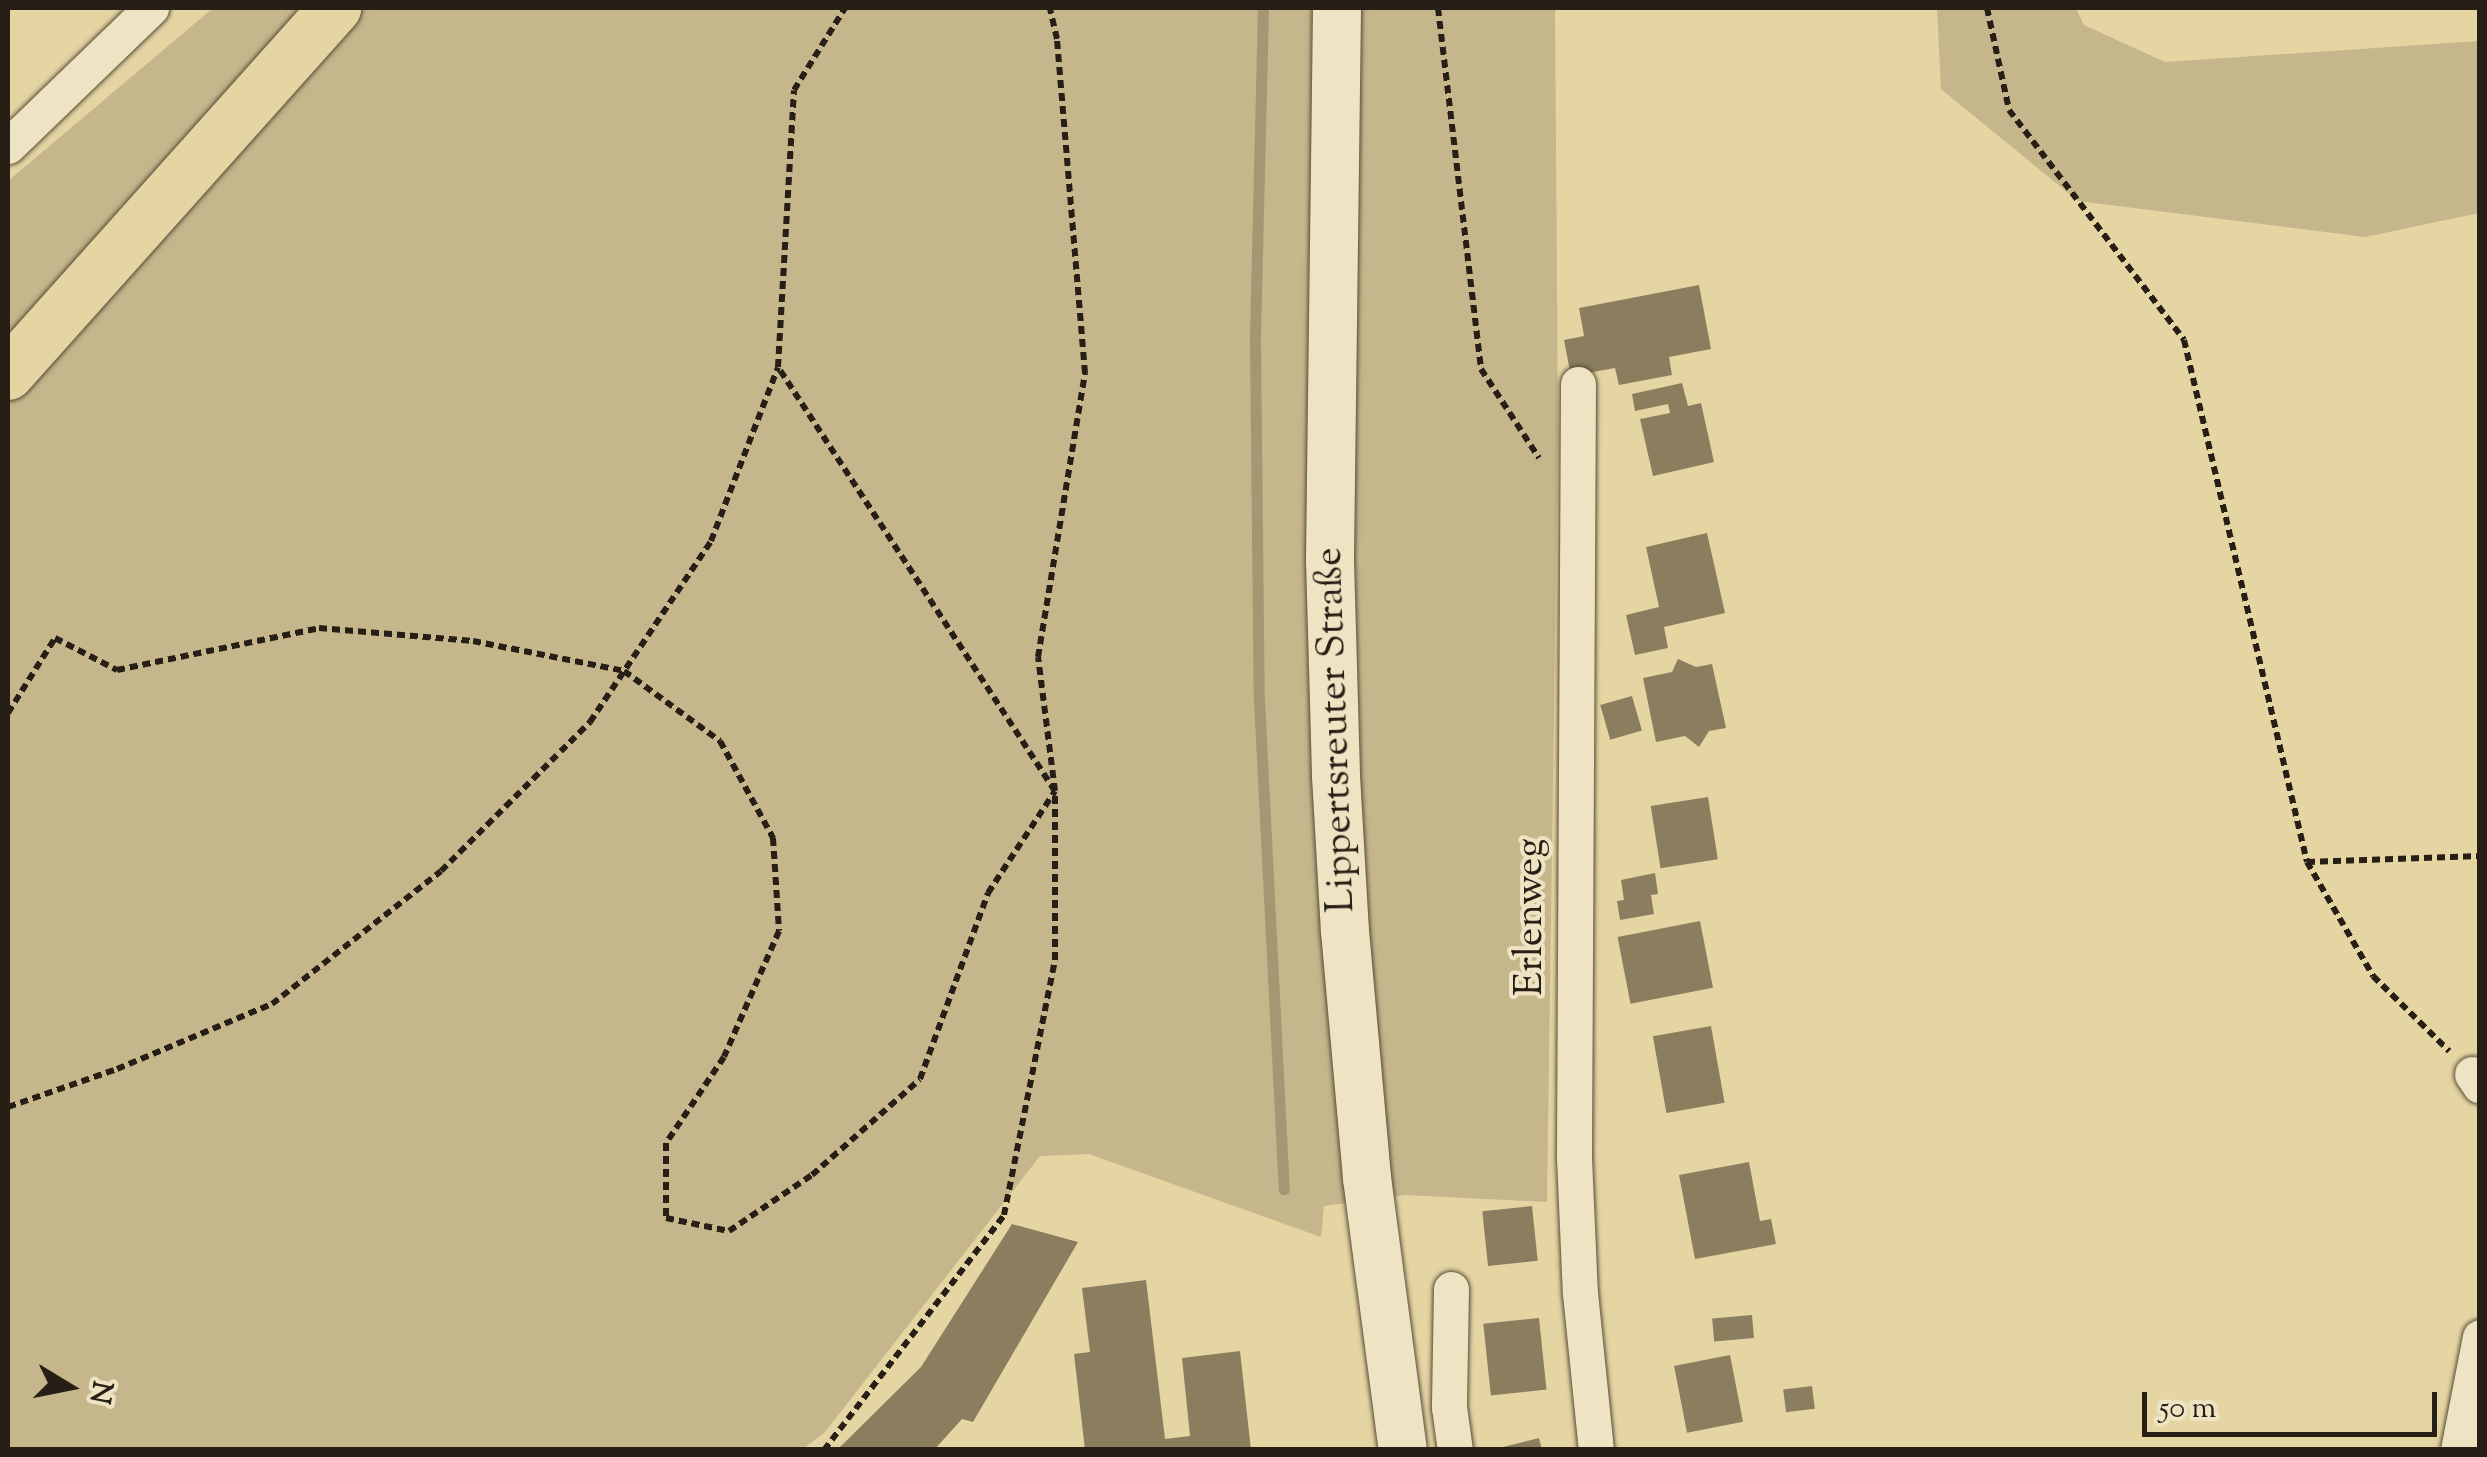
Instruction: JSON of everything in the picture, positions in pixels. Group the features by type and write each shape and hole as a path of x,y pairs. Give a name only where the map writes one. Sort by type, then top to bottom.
{"main road":[{"path":"8,374 334,8"}],"street":[{"path":"8,146 151,8"},
{"name":"Lippertsreuter Straße","path":"1338,8 1330,560 1336,776 1344,931 1368,1178 1403,1450"},
{"name":"Erlenweg","path":"1578,384 1574,1158 1580,1292 1596,1450"},
{"path":"1451,1289 1449,1407 1455,1450"},
{"path":"2458,1450 2480,1337"}],"path":[{"path":"8,1107 117,1068 272,1004 441,872 590,722 711,541 778,367 794,90 845,8"},
{"path":"824,1450 1004,1215 1054,960 1054,791 1038,657 1085,374 1050,8"},
{"path":"1438,8 1482,370 1544,466"},
{"path":"1987,8 2009,110 2184,340 2307,862 2373,976 2476,1080"},
{"path":"778,367 1054,791"},
{"path":"8,713 55,638 118,670 320,628 473,641 624,671 720,741 772,838 779,932 724,1056 666,1144 666,1218 729,1231 812,1175 920,1079 988,893 1054,791"},
{"path":"2307,862 2480,856"}],"shaded area":[{"path":"213,8 1555,8 1558,423 1547,1202 1405,1195 1324,1206 1321,1237 1089,1154 1040,1156 825,1432 803,1449 8,1449 8,181"},
{"path":"1937,8 2076,8 2084,25 2165,62 2479,41 2479,213 2365,237 2078,201 1941,89"}],"building":[{"path":"1699,285 1711,349 1669,357 1672,375 1619,385 1615,368 1571,376 1564,340 1584,336 1579,308"},
{"path":"1682,383 1688,406 1701,403 1714,462 1653,476 1640,419 1670,413 1668,404 1635,411 1632,394"},
{"path":"1707,533 1725,613 1664,627 1668,648 1635,655 1626,615 1659,607 1646,547"},
{"path":"1678,659 1696,667 1712,664 1726,728 1709,731 1699,747 1685,736 1656,742 1643,678 1672,672"},
{"path":"1632,696 1642,731 1610,740 1600,705"},
{"path":"1708,797 1718,859 1661,868 1651,806"},
{"path":"1655,873 1658,894 1651,895 1654,914 1620,920 1617,901 1624,900 1621,880"},
{"path":"1700,921 1713,988 1631,1004 1618,937"},
{"path":"1711,1026 1725,1103 1666,1113 1653,1036"},
{"path":"1749,1162 1760,1221 1771,1219 1776,1244 1695,1259 1679,1175"},
{"path":"1532,1206 1538,1261 1488,1266 1482,1211"},
{"path":"1012,1224 1078,1242 973,1422 962,1419 934,1450 837,1450 921,1367"},
{"path":"1146,1280 1165,1439 1190,1436 1182,1358 1240,1351 1251,1450 1085,1450 1074,1354 1090,1352 1082,1288"},
{"path":"1752,1315 1754,1338 1714,1341 1712,1318"},
{"path":"1539,1318 1547,1390 1491,1395 1483,1324"},
{"path":"1730,1355 1743,1422 1687,1433 1674,1366"},
{"path":"1812,1386 1815,1409 1786,1412 1783,1390"},
{"path":"1539,1438 1542,1450 1499,1448"}],"waterway":[{"path":"1263,8 1255,342 1259,700 1284,1189"}]}
